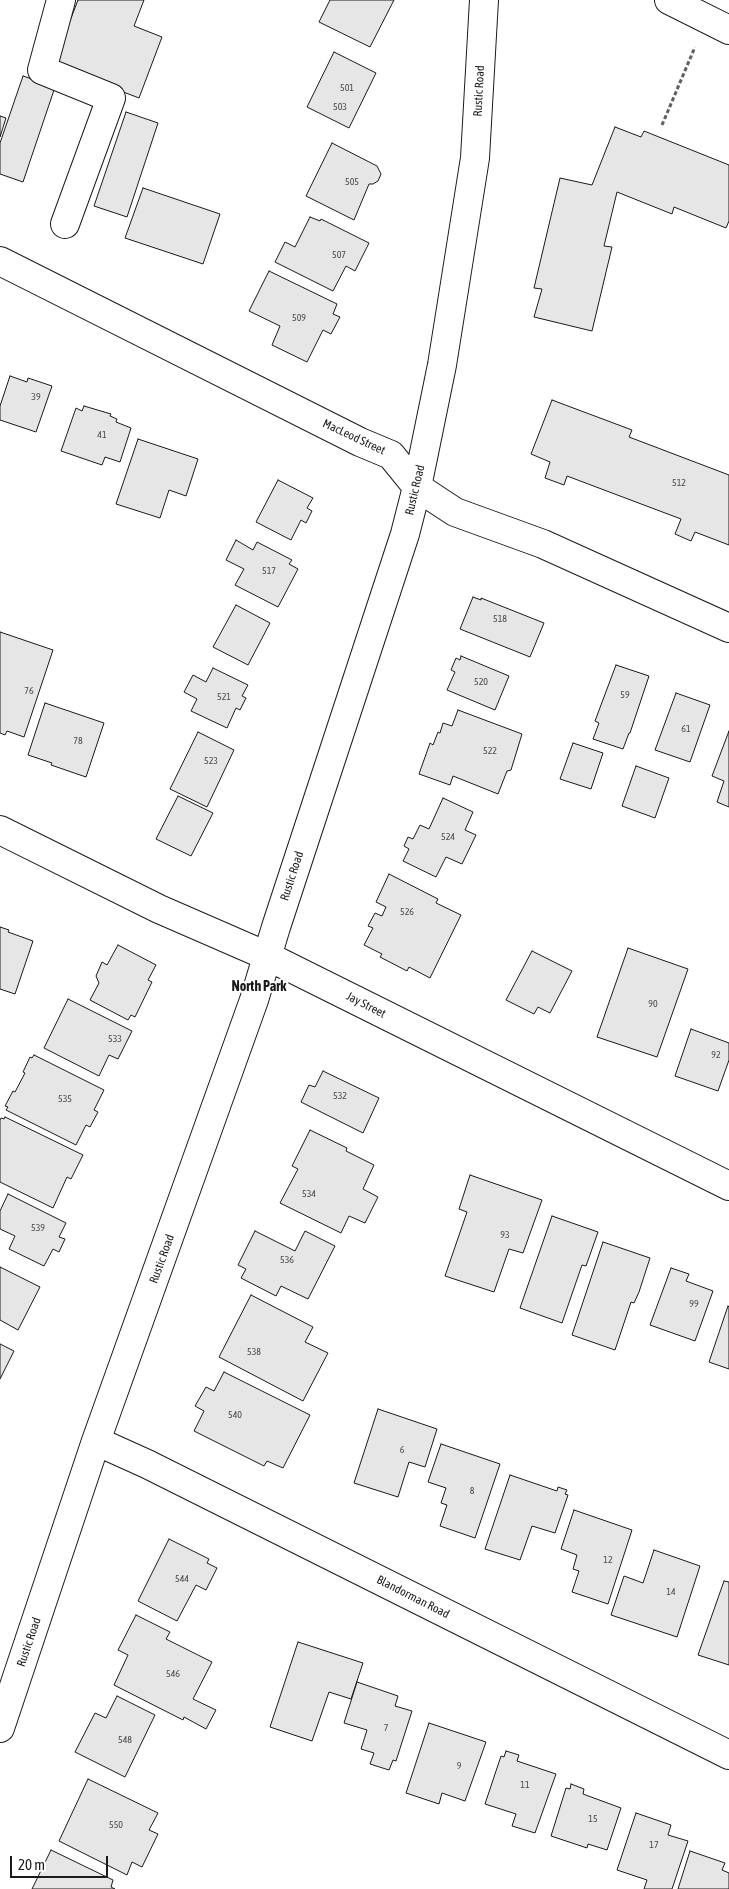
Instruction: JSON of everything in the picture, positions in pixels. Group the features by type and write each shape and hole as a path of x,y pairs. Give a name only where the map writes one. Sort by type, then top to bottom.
{"street":[{"path":"60,0 42,70 110,98 65,224"},
{"name":"Rustic Road","path":"0,1728 96,1441 254,1000 405,534 417,487 442,365 475,158 484,0"},
{"path":"669,0 718,24"},
{"name":"MacLeod Street","path":"0,261 360,442 391,455 417,487 455,512 543,544 729,628"},
{"name":"Jay Street","path":"0,830 158,909 267,956 729,1186"},
{"name":"Blandorman Road","path":"96,1441 156,1469 729,1755"}],"path":[{"path":"662,125 718,24"}],"building":[{"path":"78,0 144,0 134,26 162,37 139,98 53,65"},
{"path":"330,0 394,0 370,47 319,22"},
{"path":"334,52 376,73 349,128 307,107"},
{"path":"23,76 55,87 23,182 0,174 0,143"},
{"path":"126,112 158,123 127,217 94,206"},
{"path":"0,116 6,118 0,137"},
{"path":"615,127 641,137 644,131 729,165 729,221 726,228 674,207 672,214 617,192 604,246 612,247 592,331 534,317 542,289 534,288 560,178 592,185"},
{"path":"332,143 377,166 381,174 378,181 369,184 354,220 306,196"},
{"path":"143,188 220,214 203,264 125,238"},
{"path":"310,217 320,221 321,219 369,243 355,271 346,266 333,291 275,262 285,242 295,247"},
{"path":"269,271 337,304 333,314 340,317 331,334 323,330 307,362 272,345 280,326 249,311"},
{"path":"10,376 27,382 28,378 52,386 36,432 0,420 0,406"},
{"path":"552,400 632,430 629,437 729,475 729,545 695,532 691,541 675,534 681,519 567,476 564,485 545,478 550,462 531,454"},
{"path":"84,406 111,414 110,416 117,419 116,422 131,428 120,462 105,457 102,465 61,451 76,408 82,411"},
{"path":"138,439 198,459 186,496 169,490 160,518 116,504"},
{"path":"278,480 313,498 307,508 312,511 306,523 301,520 291,540 256,522"},
{"path":"236,540 253,550 257,542 292,560 289,564 298,569 278,607 235,585 244,569 226,560"},
{"path":"473,597 481,600 481,598 544,623 530,657 460,629"},
{"path":"236,605 270,623 248,665 213,647"},
{"path":"0,632 53,650 24,737 7,731 5,735 0,733"},
{"path":"461,656 509,676 495,710 447,690 455,672 451,670 456,658 460,660"},
{"path":"616,665 649,676 623,749 593,739 599,723 595,721"},
{"path":"213,668 248,685 242,696 246,698 240,710 236,708 227,728 191,711 197,699 184,692 193,675 206,682"},
{"path":"676,693 710,705 690,762 655,750"},
{"path":"45,703 104,723 86,777 28,755"},
{"path":"458,710 522,734 511,770 507,771 498,794 453,776 450,785 419,774 430,743 433,745 443,723 452,726"},
{"path":"729,731 729,807 717,802 724,781 712,776"},
{"path":"198,732 234,750 207,807 170,789"},
{"path":"573,743 603,753 591,789 560,779"},
{"path":"636,766 669,778 655,818 622,806"},
{"path":"178,796 213,813 191,856 156,839"},
{"path":"443,798 473,812 465,830 476,835 462,864 446,857 436,877 403,861 409,849 404,846 408,837 413,839 420,825 429,829"},
{"path":"389,874 438,899 436,903 461,915 430,978 409,967 407,971 380,957 382,954 364,945 373,928 368,926 375,913 382,916 386,907 376,902"},
{"path":"0,927 33,941 15,994 0,989"},
{"path":"118,945 156,965 148,980 152,982 135,1017 131,1015 128,1020 90,1000 99,983 96,976 102,962 107,965"},
{"path":"628,948 688,969 657,1057 597,1037"},
{"path":"532,951 572,971 550,1013 538,1007 534,1014 506,1000"},
{"path":"68,999 132,1031 118,1059 109,1055 99,1076 44,1048"},
{"path":"691,1029 729,1043 729,1060 718,1091 675,1076"},
{"path":"34,1055 104,1090 94,1110 98,1112 90,1127 86,1125 76,1145 6,1110 8,1107 5,1106 25,1073 23,1072 30,1057 32,1058"},
{"path":"323,1071 379,1098 363,1133 301,1102 309,1085 315,1087"},
{"path":"5,1117 83,1155 71,1179 67,1177 53,1208 0,1182 0,1120"},
{"path":"310,1130 347,1148 346,1151 374,1165 363,1189 378,1197 365,1223 349,1216 341,1233 280,1203 298,1169 292,1166"},
{"path":"470,1175 542,1200 523,1253 509,1249 494,1292 445,1276 467,1212 459,1209"},
{"path":"8,1194 66,1223 59,1237 65,1239 59,1252 53,1249 44,1266 9,1249 15,1236 0,1229 0,1211"},
{"path":"552,1216 598,1232 586,1266 582,1265 562,1323 520,1308"},
{"path":"255,1231 295,1251 305,1231 335,1246 308,1299 281,1286 276,1296 241,1278 246,1269 238,1265"},
{"path":"603,1242 650,1258 639,1292 634,1303 631,1302 615,1350 572,1335"},
{"path":"0,1267 40,1287 18,1330 0,1320"},
{"path":"671,1268 689,1274 686,1281 713,1291 695,1341 650,1325"},
{"path":"251,1295 313,1327 305,1342 328,1353 303,1401 219,1357"},
{"path":"729,1307 729,1369 709,1362"},
{"path":"0,1344 14,1351 0,1379"},
{"path":"224,1372 310,1415 283,1468 267,1461 264,1466 194,1431 204,1411 195,1406 206,1387 214,1391"},
{"path":"378,1409 437,1429 425,1467 409,1462 398,1497 354,1483"},
{"path":"441,1444 500,1464 475,1538 440,1526 447,1505 441,1503 446,1488 428,1482"},
{"path":"510,1475 557,1491 558,1487 567,1490 565,1494 568,1495 555,1533 532,1526 520,1560 485,1549"},
{"path":"574,1510 632,1530 608,1604 572,1592 579,1571 573,1569 577,1555 561,1549"},
{"path":"169,1539 209,1559 207,1563 217,1568 206,1590 196,1585 177,1621 138,1601"},
{"path":"654,1550 700,1566 677,1637 611,1615 624,1576 643,1583"},
{"path":"724,1581 729,1582 729,1665 698,1655"},
{"path":"136,1615 170,1632 166,1639 212,1662 193,1699 216,1710 206,1729 184,1717 183,1720 114,1685 128,1655 118,1650"},
{"path":"298,1642 363,1663 351,1699 329,1692 312,1741 270,1727"},
{"path":"357,1682 398,1696 395,1706 412,1711 396,1761 393,1760 389,1770 370,1764 374,1753 361,1749 367,1730 344,1723"},
{"path":"117,1696 155,1715 125,1777 75,1752 95,1713 106,1718"},
{"path":"429,1723 486,1742 465,1801 442,1793 439,1804 406,1793"},
{"path":"506,1751 519,1755 517,1761 556,1774 535,1833 512,1826 516,1814 485,1804 501,1756 504,1757"},
{"path":"88,1779 158,1813 149,1830 158,1834 142,1867 132,1862 127,1875 59,1841"},
{"path":"571,1784 584,1789 583,1794 621,1808 607,1850 588,1844 587,1848 551,1836 566,1788 570,1789"},
{"path":"636,1813 671,1825 668,1835 688,1841 672,1889 644,1889 647,1880 617,1870"},
{"path":"51,1850 113,1880 111,1887 115,1889 32,1889"},
{"path":"690,1851 725,1863 722,1870 729,1873 729,1889 678,1889"}],"district":[{"name":"North Park","path":"259,987"}]}
